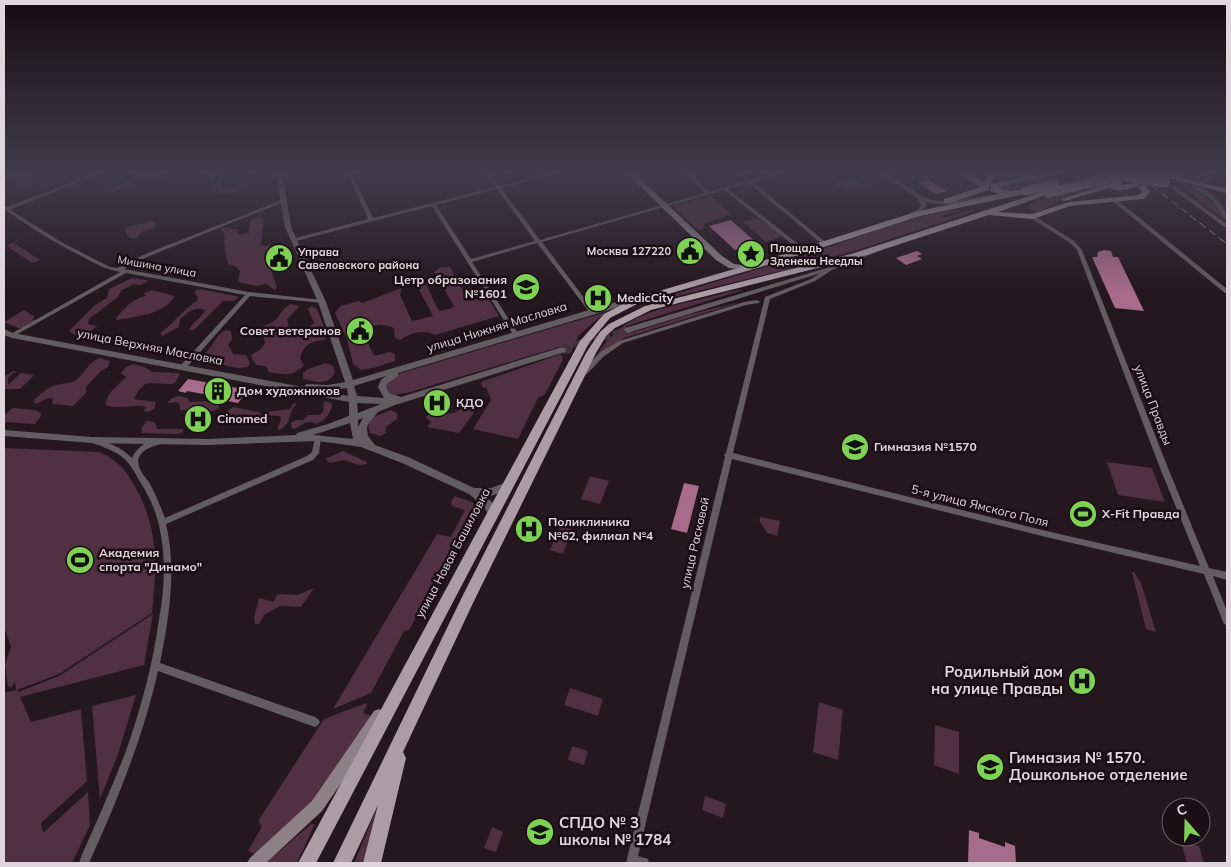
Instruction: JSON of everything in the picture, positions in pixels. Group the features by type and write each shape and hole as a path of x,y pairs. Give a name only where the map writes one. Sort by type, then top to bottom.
{"main road":[{"path":"671,212 719,258 732,266 746,268"},
{"path":"914,215 920,212"},
{"name":"улица Нижняя Масловка","path":"662,292 927,212"},
{"path":"342,863 560,414 603,334 612,326 635,313 662,304 831,263 885,247 986,212"},
{"path":"969,218 1000,213 1033,217 1044,212"},
{"path":"716,277 723,268 719,258"},
{"name":"улица Новая Башиловка","path":"307,863 580,349 592,331 607,316 625,305 662,292"},
{"path":"255,863 317,806 406,675"},
{"path":"372,863 398,759 417,706"}],"street":[{"name":"Мишина улица","path":"12,212 58,243 106,267 249,294 322,302"},
{"path":"118,270 145,256 255,212"},
{"path":"286,212 288,227 322,302 350,384 356,435 362,444"},
{"path":"367,212 370,220"},
{"path":"294,240 400,212"},
{"path":"438,212 516,335"},
{"path":"516,212 592,312"},
{"path":"470,261 641,212"},
{"path":"756,212 804,250"},
{"path":"787,212 825,244"},
{"path":"1129,212 1227,292"},
{"path":"1212,212 1227,227"},
{"path":"1213,212 1227,223"},
{"name":"улица Правды","path":"1033,217 1069,240 1079,250 1164,468 1227,621"},
{"path":"628,330 832,268 885,247"},
{"name":"улица Расковой","path":"632,861 767,298 813,280 832,268"},
{"path":"8,334 126,271"},
{"name":"улица Нижняя Масловка","path":"350,384 662,292"},
{"path":"184,366 249,294"},
{"path":"729,298 749,298 757,302 761,306 762,315"},
{"path":"578,379 601,355 621,342 746,303 757,302"},
{"name":"улица Верхняя Масловка","path":"8,334 184,366 291,387 326,396 353,400 397,402"},
{"path":"283,439 316,431 421,394 562,350"},
{"path":"409,366 384,382 382,387 383,393 394,398 421,394"},
{"name":"улица Верхняя Масловка","path":"291,387 328,388 350,384"},
{"path":"374,447 362,436 364,422 375,412 397,402"},
{"path":"4,433 92,440 160,442 318,438 362,444 374,447 472,491 488,504 492,515"},
{"path":"163,522 310,458 315,453 318,438"},
{"path":"84,863 129,758 143,716 156,666 168,575 167,540 158,507 136,469 124,454 92,440"},
{"path":"136,469 134,461 138,453 148,445 160,442"},
{"name":"5-я улица Ямского Поля","path":"728,455 1227,576"},
{"path":"472,491 491,492 508,486"},
{"path":"156,666 316,722"},
{"path":"632,861 644,863"}],"shaded area":[{"path":"679,212 731,214 703,224 706,228 698,230"},
{"path":"952,212 942,216 945,218 962,212 971,212 857,250 801,266 649,303 623,313 649,302 814,252 924,216"},
{"path":"1214,212 1223,212 1227,222"},
{"path":"261,217 263,222 261,245 270,246 272,249 265,254 277,287 275,290 266,284 256,286 238,282 240,271 235,266 228,264 224,232 221,231 222,228 227,227 237,230 237,235 249,233 250,222 254,218"},
{"path":"756,218 776,230 781,237 766,242 743,222"},
{"path":"152,221 156,224 155,228 143,231 136,238 130,238 125,232 126,227"},
{"path":"24,236 14,243 40,260 32,263 7,246"},
{"path":"441,267 450,267 469,301 487,296 499,316 435,335 426,332 417,333 400,340 395,338 394,328 377,325 367,329 365,336 374,356 390,352 395,354 395,361 361,370 353,364 347,339 335,313 340,306 359,301 362,303 402,288 400,295 412,321 433,316 419,290 418,284 425,282 439,311 450,309 454,306 434,272"},
{"path":"132,278 146,280 147,282 140,285 134,284 121,291 118,297 89,319 88,324 97,326 86,336 75,335 69,331 95,305 107,298 109,289"},
{"path":"201,289 240,297 234,301 223,301 194,330 189,330 205,310 192,310 180,319 179,327 162,336 160,333 197,301 196,290"},
{"path":"152,290 175,296 157,311 116,320 136,299 145,296 144,293"},
{"path":"743,290 626,326 631,333 691,314 744,301 624,338 598,354 618,330 643,315 728,292"},
{"path":"291,304 300,306 287,319 289,328 294,332 309,327 314,323 308,309 311,306 317,309 327,335 324,340 315,341 303,350 300,358 304,365 296,372 284,374 269,372 266,366 256,365 251,357 265,343 262,328 273,322 285,307"},
{"path":"24,310 35,317 32,319 35,321 21,329 4,322"},
{"path":"606,312 579,335 570,354 564,353 559,347 407,393 393,395 385,391 385,383 398,374"},
{"path":"226,330 231,331 232,340 228,344 233,354 246,355 250,363 248,367 238,368 208,362 205,353 220,334"},
{"path":"561,354 563,360 545,394 538,398 518,439 473,429 491,400 486,387 483,388 481,382"},
{"path":"99,358 110,361 108,367 101,371 86,387 86,393 73,406 52,404 53,399 48,398 36,404 33,401 56,385 76,380"},
{"path":"326,363 333,366 335,373 328,380 321,382 303,379 303,373 308,369"},
{"path":"133,364 153,372 180,373 175,383 149,383 142,387 134,399 156,402 154,409 148,412 144,411 146,407 105,405 109,394 126,377 121,373 126,367"},
{"path":"13,371 18,373 13,373 8,378 8,385 21,373 34,375 20,389 4,389 4,377"},
{"path":"179,396 188,398 189,402 205,401 219,405 219,408 214,411 180,410 180,405 177,402 167,403 172,398"},
{"path":"324,401 332,403 331,410 325,418 316,424 308,422 292,429 291,423 296,420 303,420 308,415 319,415 323,412"},
{"path":"294,403 297,403 292,409 288,422 279,430 277,428 281,420 280,416 264,415 266,412 290,409"},
{"path":"467,405 474,409 473,414 459,433 427,427 431,422 425,417 431,414 454,413"},
{"path":"233,407 259,412 261,415 257,417 227,418 226,412"},
{"path":"13,408 35,410 41,413 41,416 35,424 4,422 4,415"},
{"path":"390,410 397,413 397,419 386,427 386,433 380,436 370,433 369,422 371,419"},
{"path":"147,421 155,422 157,429 183,429 183,432 178,434 141,433 142,427"},
{"name":"Академия спорта \"Динамо\"","path":"4,448 99,452 105,455 120,465 131,479 148,516 152,532 155,579 152,613 59,674 17,690 18,692 59,676 153,614 144,665 20,697 31,722 81,709 87,781 41,823 43,833 88,792 90,825 72,863 4,863 4,693 16,690 15,681 11,688 8,686 5,664 11,647 4,627"},
{"path":"343,451 367,462 367,464 359,465 344,460 330,463 325,459"},
{"path":"1107,462 1152,468 1165,502 1118,495"},
{"path":"590,476 609,481 600,504 581,499"},
{"path":"455,496 479,505 478,516 473,528 468,533 423,609 420,609 409,630 404,631 371,693 333,709 437,534 451,537 465,510 452,506 451,502"},
{"path":"761,517 780,521 777,536 767,533 759,520"},
{"path":"560,526 572,529 563,554 550,550"},
{"path":"1132,572 1134,572 1141,583 1156,632 1146,629"},
{"path":"314,588 301,607 280,606 264,615 259,624 255,624 254,617 259,598 273,602 278,594 297,595"},
{"path":"570,688 603,699 598,716 564,705"},
{"path":"136,695 118,754 100,799 92,706"},
{"path":"819,702 843,710 838,760 813,752"},
{"path":"366,703 367,705 363,713 372,716 322,793 256,855 248,851 262,826 258,821 324,719"},
{"path":"935,725 959,732 959,774 934,765"},
{"path":"572,746 588,751 584,765 568,760"},
{"path":"705,796 726,804 723,818 702,810"},
{"path":"380,807 366,863 354,863 377,808"},
{"path":"311,824 315,824 297,863 266,863"},
{"path":"492,827 503,832 496,852 484,848"},
{"path":"1182,847 1199,847 1204,863 1187,863"}],"building":[{"path":"731,220 758,244 735,250 709,226"},
{"path":"1104,250 1111,251 1113,257 1118,257 1144,311 1115,308 1092,257 1097,257 1098,252"},
{"path":"917,251 922,254 917,256 922,259 906,265 896,258"},
{"name":"Дом художников","path":"188,379 248,390 238,403 228,401 230,399 178,391"},
{"path":"684,483 699,486 687,533 671,529"},
{"path":"969,830 979,833 979,838 1005,847 1005,842 1015,846 1016,863 968,863"}],"tunnel":[{"path":"584,343 628,330"},
{"path":"562,350 588,342"}],"railway":[{"path":"1186,212 1227,244"}],"place":[{"name":"Москва 127220","path":"690,251"},
{"name":"Площадь Зденека Неедлы","path":"751,254"},
{"name":"Управа Савеловского района","path":"279,258"},
{"name":"Цетр образования №1601","path":"526,287"},
{"name":"MedicCity","path":"598,298"},
{"name":"Совет ветеранов","path":"360,331"},
{"name":"Дом художников","path":"218,391"},
{"name":"КДО","path":"437,403"},
{"name":"Cinomed","path":"198,419"},
{"name":"Гимназия №1570","path":"855,447"},
{"name":"X-Fit Правда","path":"1083,514"},
{"name":"Поликлиника №62, филиал №4","path":"529,529"},
{"name":"Академия спорта \"Динамо\"","path":"80,560"},
{"name":"Родильный дом на улице Правды","path":"1082,681"},
{"name":"Гимназия № 1570. Дошкольное отделение","path":"990,767"},
{"name":"СПДО № 3 школы № 1784","path":"540,832"}]}
